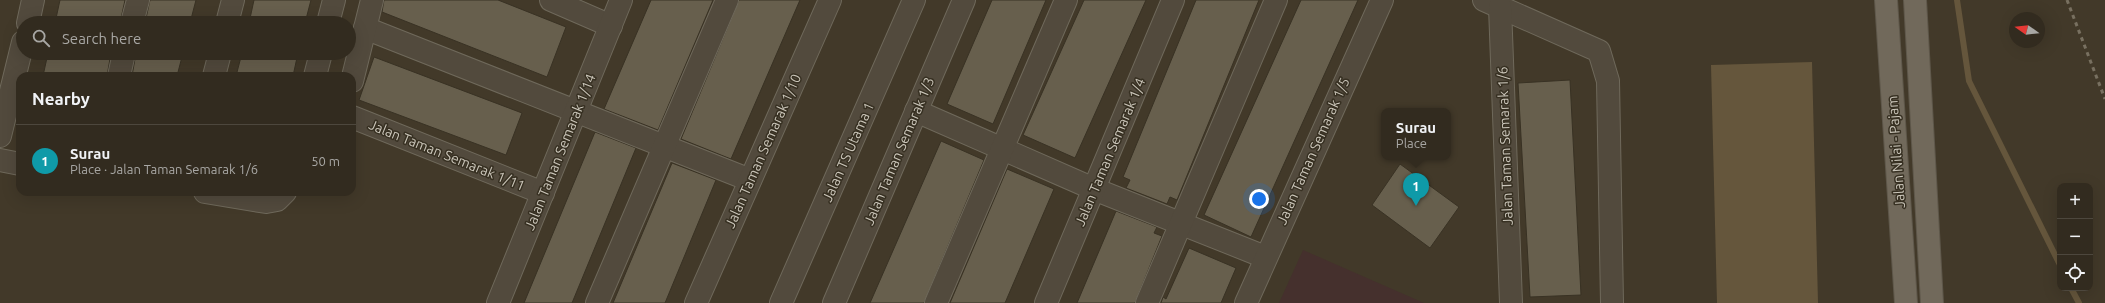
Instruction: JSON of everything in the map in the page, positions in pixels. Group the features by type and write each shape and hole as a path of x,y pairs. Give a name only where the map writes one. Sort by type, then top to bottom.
{"main road":[{"name":"Jalan Nilai - Pajam","path":"1886,0 1906,303"},
{"name":"Jalan Nilai - Pajam","path":"1916,0 1932,303"}],"street":[{"path":"30,16 33,0"},
{"path":"134,16 138,0"},
{"path":"229,16 232,0"},
{"path":"330,16 334,0"},
{"path":"354,72 372,0"},
{"path":"551,0 611,26"},
{"name":"Jalan Taman Semarak 1/14","path":"498,303 621,0"},
{"path":"597,303 727,0"},
{"name":"Jalan Taman Semarak 1/10","path":"696,303 830,0"},
{"name":"Jalan TS Utama 1","path":"781,303 914,0"},
{"name":"Jalan Taman Semarak 1/3","path":"834,303 964,0"},
{"path":"936,303 1066,0"},
{"name":"Jalan Taman Semarak 1/4","path":"1046,303 1173,0"},
{"path":"1147,303 1182,225 1276,0"},
{"name":"Jalan Taman Semarak 1/5","path":"1246,303 1265,257 1382,0"},
{"path":"1492,4 1599,51 1608,80 1612,303"},
{"name":"Jalan Taman Semarak 1/6","path":"1492,4 1511,303"},
{"path":"365,28 664,148 750,180"},
{"path":"0,136 19,60"},
{"path":"120,72 122,60"},
{"path":"215,72 218,60"},
{"path":"316,72 319,60"},
{"path":"916,111 1094,189 1265,257"},
{"name":"Jalan Taman Semarak 1/11","path":"356,119 543,194"},
{"path":"0,160 16,163"},
{"path":"229,196 266,202 281,196"}],"shaded area":[{"path":"1812,62 1818,303 1717,303 1711,65"},
{"path":"1303,250 1424,303 1279,303"}],"building":[{"path":"60,0 125,0 122,16 57,16"},
{"path":"150,0 196,0 192,16 147,16"},
{"path":"254,0 311,0 307,16 251,16"},
{"path":"384,0 498,0 566,27 547,77 382,12"},
{"path":"651,0 713,0 658,130 604,109"},
{"path":"739,0 800,0 731,159 681,139"},
{"path":"992,0 1046,0 993,124 947,104"},
{"path":"1084,0 1146,0 1075,158 1023,135"},
{"path":"1196,0 1259,0 1177,200 1170,197 1167,204 1126,188 1130,180 1123,177"},
{"path":"1301,0 1358,0 1251,237 1204,215"},
{"path":"374,57 522,113 506,155 359,100"},
{"path":"46,60 110,60 108,72 44,72"},
{"path":"135,60 181,60 178,72 133,72"},
{"path":"240,60 296,60 294,72 237,72"},
{"path":"1570,80 1581,295 1530,297 1518,83"},
{"path":"595,132 636,148 572,303 524,303"},
{"path":"941,141 984,160 924,303 870,303"},
{"path":"672,163 716,180 665,303 613,303"},
{"path":"1400,164 1459,207 1430,248 1372,205"},
{"path":"1007,169 1054,189 1005,303 950,303"},
{"path":"1116,211 1157,227 1154,233 1162,236 1135,303 1077,303"},
{"path":"1189,248 1236,268 1221,303 1161,303 1163,297 1166,299"}],"waterway":[{"path":"1957,0 1969,81 2057,259"},
{"path":"2073,291 2079,303"}],"railway":[{"path":"2067,0 2105,99"}],"place":[{"name":"Surau","path":"1416,206"}]}
